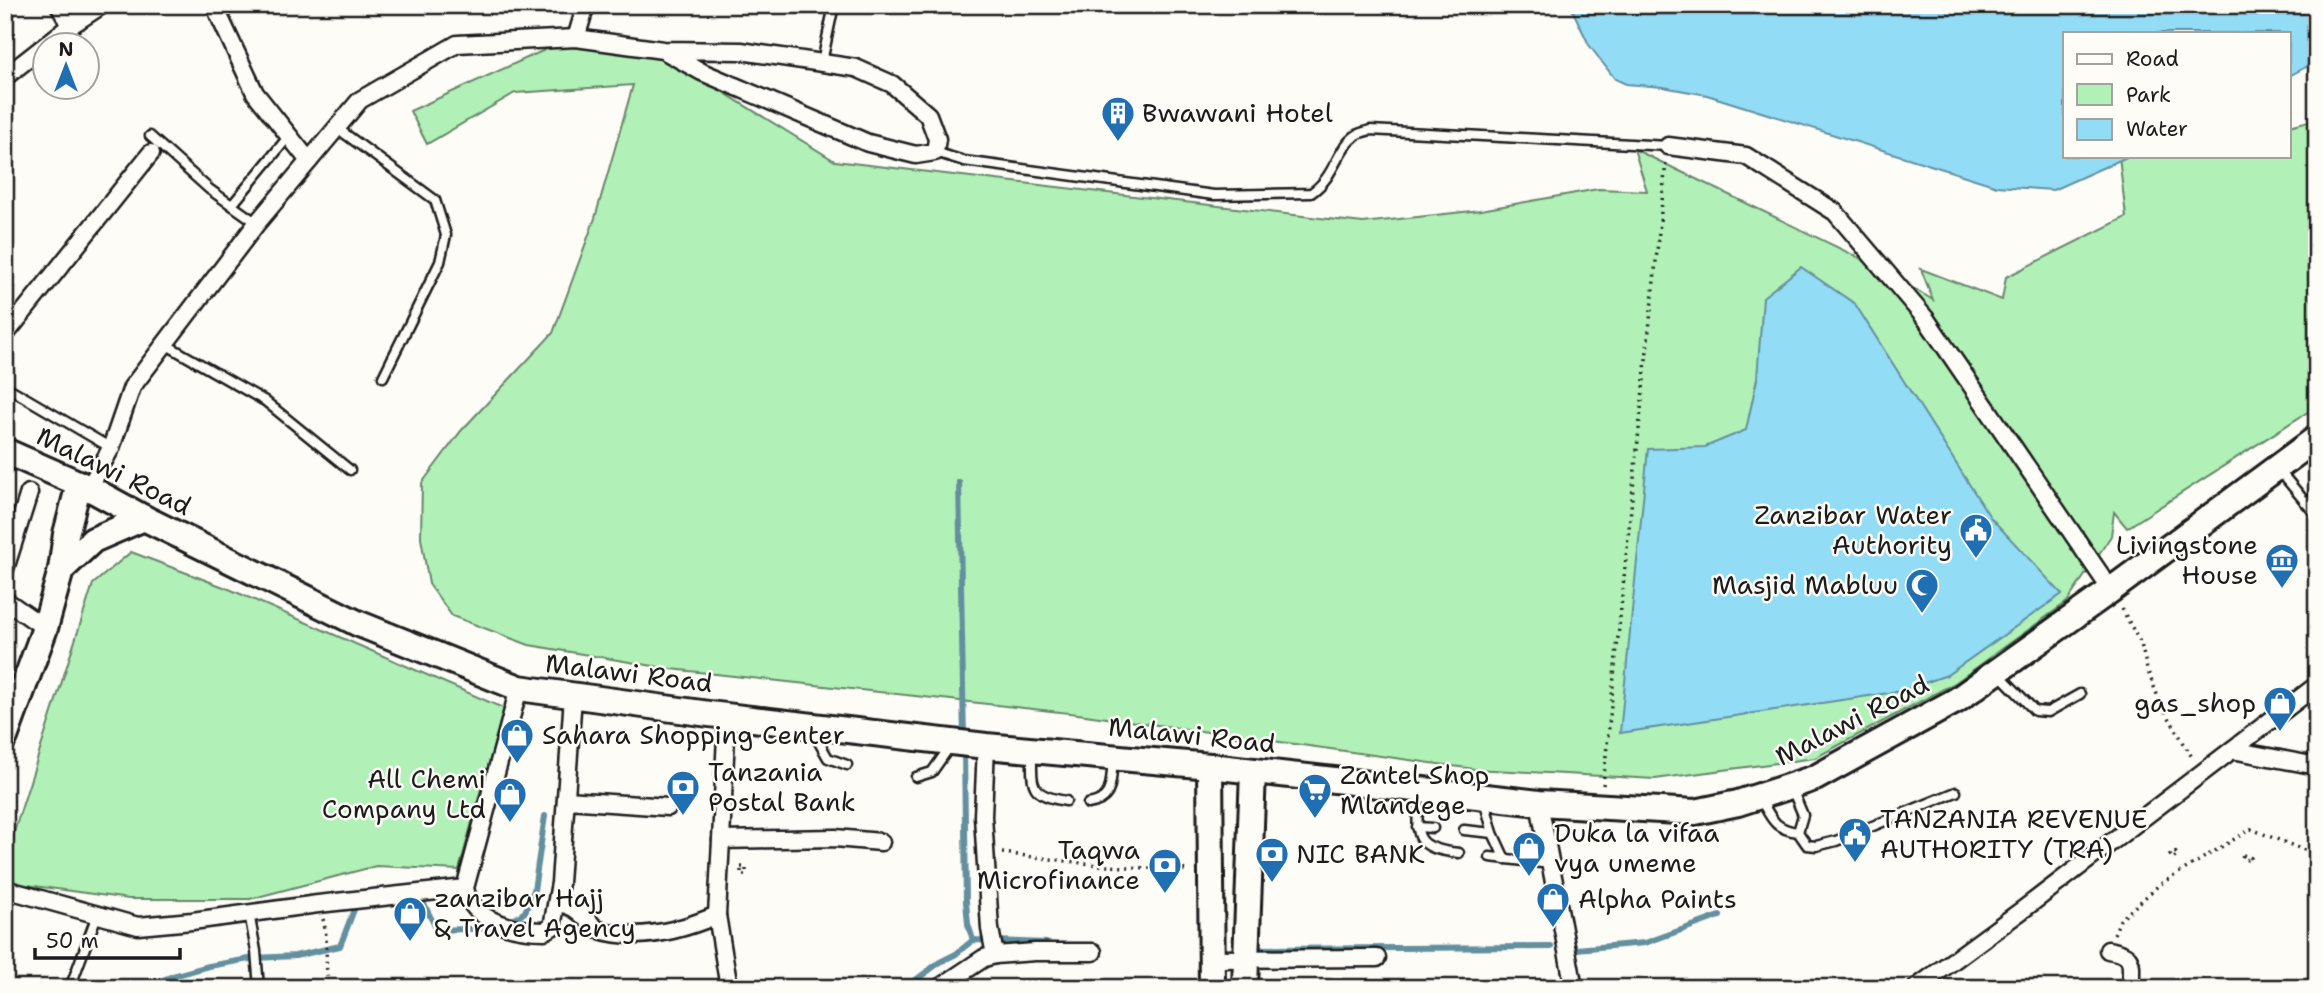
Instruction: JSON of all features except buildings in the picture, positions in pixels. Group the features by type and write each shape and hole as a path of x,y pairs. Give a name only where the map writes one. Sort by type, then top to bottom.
{"main road":[{"name":"Malawi Road","path":"5,451 84,486 357,623 519,688 953,743 1210,766 1539,803 1695,812 1759,797 1815,778 1957,700 2317,438"},
{"path":"5,737 45,628 61,570 66,534 84,486"},
{"path":"61,570 93,540 144,518"},
{"path":"1210,766 1212,988"},
{"path":"1245,988 1254,771"}],"street":[{"path":"59,5 70,26"},
{"path":"5,77 70,26 102,5"},
{"path":"217,5 216,9 255,93 309,161"},
{"path":"576,38 586,5"},
{"path":"84,486 111,448 132,387 257,223 360,100 457,44 576,38 663,50 741,51 856,68 892,84 928,115 937,139 935,152 916,155 868,143 702,72 663,50"},
{"path":"1668,146 1746,156 1835,212 1926,319 2111,590"},
{"path":"5,335 151,153"},
{"path":"5,569 29,493"},
{"path":"5,600 45,628"},
{"path":"1916,988 2317,685"},
{"path":"519,688 465,888 472,905 494,922 536,932 552,927 560,883 573,696"},
{"path":"727,715 717,915 729,988"},
{"path":"986,746 983,805 990,929 994,950"},
{"path":"2232,750 2317,766"},
{"path":"567,800 668,807"},
{"path":"1539,803 1574,988"},
{"path":"721,840 835,838 881,842"},
{"path":"5,889 138,926 465,888"},
{"path":"557,902 573,906 585,915 596,929 638,935 676,929 717,915"},
{"path":"939,988 994,950 1093,952"},
{"path":"2108,950 2125,953 2131,960 2132,988"},
{"path":"1213,959 1377,958"}],"lane":[{"path":"822,62 834,5"},
{"path":"337,128 435,200 446,235 440,262 383,377"},
{"path":"935,152 964,161 1214,195 1311,192 1321,186 1330,175 1355,135 1370,130 1668,146"},
{"path":"150,136 209,189 257,223"},
{"path":"232,205 289,136"},
{"path":"165,344 265,401 350,470"},
{"path":"5,390 12,390 111,448"},
{"path":"2276,467 2317,516"},
{"path":"2305,502 2317,496"},
{"path":"1997,672 2035,711 2048,712 2080,694"},
{"path":"809,724 828,758 847,765"},
{"path":"916,777 932,772 953,743"},
{"path":"1032,751 1032,781 1038,792 1047,798 1066,801"},
{"path":"1088,804 1100,802 1106,797 1114,758"},
{"path":"1790,786 1803,815 1798,832"},
{"path":"1419,789 1417,827 1421,841 1427,846 1459,853"},
{"path":"1759,797 1774,823 1784,830 1798,832 1807,845 1816,846 1836,841 1956,792"},
{"path":"1483,797 1504,859"},
{"path":"1417,827 1433,828"},
{"path":"1464,830 1493,833"},
{"path":"1490,857 1550,863"},
{"path":"249,913 259,988"},
{"path":"70,988 97,915"}],"path":[{"path":"1601,807 1668,146"},
{"path":"2111,590 2141,644 2160,702 2202,773"},
{"path":"2108,950 2120,920 2159,886 2251,829 2317,855"},
{"path":"986,853 1107,866 1194,870"},
{"path":"327,941 326,970 331,988"},
{"path":"865,982 870,988"}],"green space":[{"path":"591,46 661,54 835,161 1363,223 1481,210 1598,189 1647,191 1634,149 1876,266 1933,300 1921,269 2002,300 2006,277 2126,217 2119,158 2290,158 2290,126 2317,119 2317,406 2127,528 2114,512 2111,536 2067,602 1955,683 1815,758 1655,779 1474,769 1078,714 671,669 529,645 452,616 429,584 421,538 422,483 461,431 553,333 595,218 633,85 515,93 427,144 410,111 549,48"},
{"path":"131,552 229,589 510,711 482,785 459,870 376,866 250,899 129,899 5,882 5,860 93,584"}],"water":[{"path":"1570,5 2317,5 2317,61 2290,75 2290,32 2063,32 2063,158 2125,158 2053,190 1997,186 1707,95 1626,84 1615,79 1589,45"},
{"path":"1801,267 1855,304 1990,517 2062,594 1947,675 1902,691 1620,733 1648,449 1705,447 1746,430 1757,379 1763,297"}],"waterway":[{"path":"959,482 964,739"},
{"path":"964,750 966,902 973,940"},
{"path":"508,924 525,912 534,890 545,816"},
{"path":"420,896 437,930 499,928"},
{"path":"142,988 209,966 255,958 295,956 340,946 357,902"},
{"path":"1576,949 1645,943 1720,916"},
{"path":"905,988 973,940 1046,943"},
{"path":"1255,949 1551,947"}],"place":[{"name":"Bwawani Hotel","path":"1118,143"},
{"name":"Zanzibar Water Authority","path":"1976,560"},
{"name":"Livingstone House","path":"2282,590"},
{"name":"Masjid Mabluu","path":"1922,615"},
{"name":"gas_shop","path":"2280,733"},
{"name":"Sahara Shopping Center","path":"517,765"},
{"name":"Tanzania Postal Bank","path":"683,817"},
{"name":"Zantel Shop Mlandege","path":"1315,820"},
{"name":"All Chemi Company Ltd","path":"510,824"},
{"name":"TANZANIA REVENUE AUTHORITY (TRA)","path":"1855,864"},
{"name":"Duka la vifaa vya umeme","path":"1529,878"},
{"name":"NIC BANK","path":"1272,884"},
{"name":"Taqwa Microfinance","path":"1165,895"},
{"name":"Alpha Paints","path":"1553,929"},
{"name":"zanzibar Hajj & Travel Agency","path":"410,943"}]}
